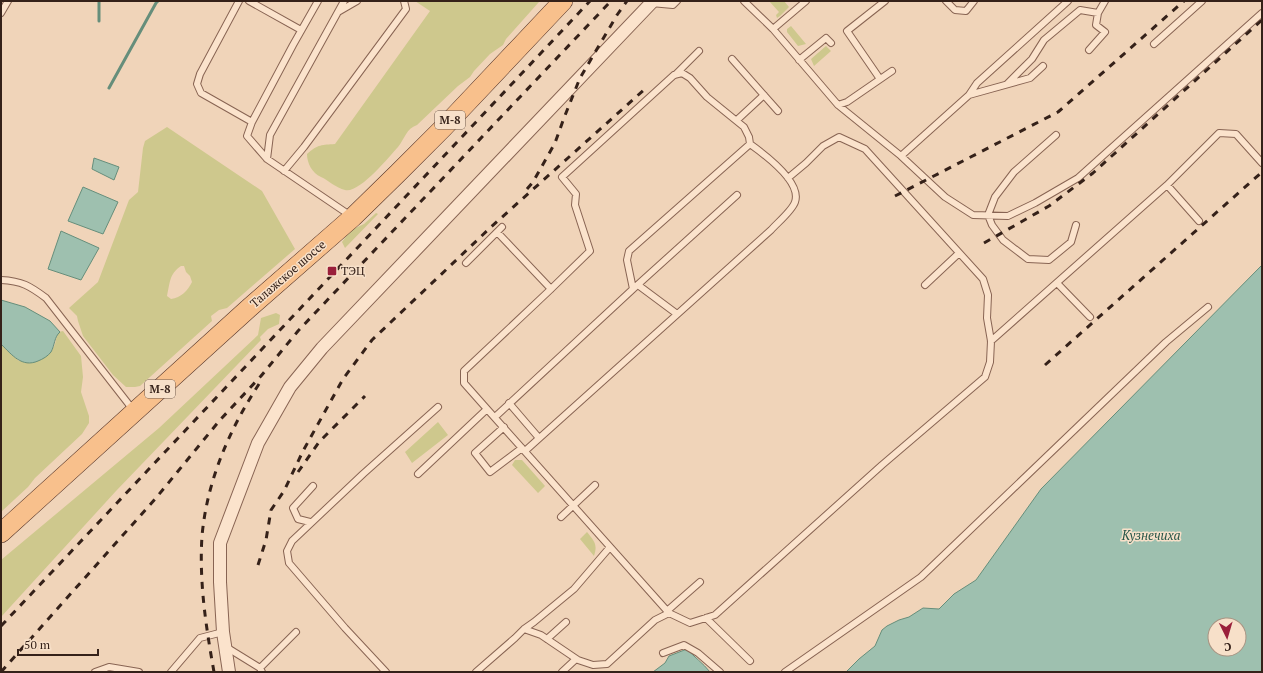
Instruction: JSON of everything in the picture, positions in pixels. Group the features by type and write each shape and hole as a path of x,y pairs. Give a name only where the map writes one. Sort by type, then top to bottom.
{"main road":[{"name":"Талажское шоссе","path":"1,533 249,308 352,217 444,127 556,5"}],"street":[{"path":"229,672 222,632 220,543 258,443 290,387 322,348 652,2"}],"lane":[{"path":"1,13 8,1"},
{"path":"239,1 200,74 197,84 201,93 252,122"},
{"path":"249,1 301,30"},
{"path":"318,1 252,122 247,136 267,159 352,217"},
{"path":"267,159 270,135 344,1"},
{"path":"338,12 357,1"},
{"path":"284,171 304,147 406,9 404,1"},
{"path":"652,2 673,5 677,1"},
{"path":"744,1 773,29 838,105 901,156 945,197 973,215 1008,216 1035,203 1078,178 1262,13"},
{"path":"773,29 806,1"},
{"path":"880,78 847,31 884,1"},
{"path":"946,1 955,10 966,10 974,1"},
{"path":"901,156 969,95 977,83 1068,1"},
{"path":"1089,50 1105,32 1096,25 1098,13 1105,1"},
{"path":"1154,44 1202,1"},
{"path":"1006,85 1032,59 1044,40 1080,10 1098,13"},
{"path":"799,60 826,38 830,43"},
{"path":"699,51 674,76 562,177 576,194 575,204 590,251 464,371 464,383 668,612 690,624 715,615 882,466 985,377 990,362 991,341 987,318 988,295 982,279 865,149 839,137 824,146 788,178"},
{"path":"732,59 778,111"},
{"path":"969,95 1030,78 1043,66"},
{"path":"838,105 847,102 892,71"},
{"path":"504,427 475,453 490,472 524,450 539,438 771,230 796,201 794,188 788,178 779,167 750,144 749,137 744,127 707,97 690,78 682,73 674,76"},
{"path":"737,120 764,95"},
{"path":"991,341 1167,185 1219,133 1236,134 1262,163"},
{"path":"1056,135 1014,172 995,197 988,215 992,225 1003,240 1028,259 1049,260 1071,242 1076,225"},
{"path":"677,314 635,287 627,260 629,252 750,144"},
{"path":"1167,185 1199,221"},
{"path":"495,417 737,195"},
{"path":"466,263 500,229 551,289"},
{"path":"925,285 958,254"},
{"path":"1,280 14,280 31,287 46,298 134,412"},
{"path":"1057,283 1090,317"},
{"path":"785,672 921,577 1166,342 1208,307"},
{"path":"509,403 539,438"},
{"path":"386,672 345,628 289,563 287,551 292,541 363,474 438,407"},
{"path":"418,474 488,409"},
{"path":"561,517 595,485"},
{"path":"310,522 298,519 293,508 313,486"},
{"path":"476,672 524,629 574,589 610,547"},
{"path":"524,629 542,635 576,659 593,665 607,664 655,620 668,612 700,582"},
{"path":"706,618 750,661"},
{"path":"547,639 566,622"},
{"path":"171,672 200,638 222,632"},
{"path":"224,646 261,670 296,632"},
{"path":"662,653 684,645 698,653 720,672"},
{"path":"562,672 576,659"},
{"path":"95,672 109,667 139,672"}],"shaded area":[{"path":"415,1 539,2 506,39 503,45 490,54 470,77 458,86 417,125 410,129 398,147 366,181 351,190 342,189 315,173 309,164 307,154 314,148 335,144 430,11"},
{"path":"769,1 784,1 789,7 777,18 776,15 779,12"},
{"path":"791,26 806,44 798,46 787,32 787,29"},
{"path":"826,46 831,51 814,66 811,59"},
{"path":"167,127 262,191 295,249 227,308 219,310 211,316 212,321 140,386 126,387 113,375 83,336 77,316 69,308 98,282 129,200 138,192 145,141","holes":["184,266 192,282 184,293 171,299 167,296 172,276 177,269"]},
{"path":"376,213 378,214 345,248 342,242 351,230 364,224"},
{"path":"276,313 280,315 279,324 268,329 260,337 261,340 116,491 1,617 1,560 159,428 258,335 261,318"},
{"path":"63,331 81,356 83,377 81,392 89,416 89,423 82,434 1,512 1,344 19,361 50,353 55,345 58,334"},
{"path":"438,422 448,435 412,463 405,452"},
{"path":"515,460 522,460 545,486 538,493 512,465"},
{"path":"587,532 595,543 596,548 594,556 580,539"}],"water":[{"path":"94,158 119,167 114,180 92,169"},
{"path":"83,187 118,202 103,234 68,221"},
{"path":"61,231 99,248 81,280 48,269"},
{"name":"Кузнечиха","path":"1262,265 1262,672 846,672 875,646 882,630 887,626 909,617 923,608 939,609 954,594 976,580 1041,489"},
{"path":"1,300 25,307 50,321 60,332 51,352 48,355 32,363 22,362 1,344"},
{"path":"687,649 710,672 653,672 665,663 669,656"}],"waterway":[{"path":"99,1 99,21"},
{"path":"109,88 158,1"}],"railway":[{"path":"1,626 590,1"},
{"path":"1,672 156,498 220,420 261,376 298,331 611,1"},
{"path":"527,189 533,182 555,143 580,78 617,15 627,1"},
{"path":"895,196 1058,112 1184,1"},
{"path":"984,243 1049,206 1093,173 1262,20"},
{"path":"258,565 266,540 271,510 284,491 303,451 343,379 372,340 491,227 646,88"},
{"path":"1045,365 1262,172"},
{"path":"214,672 206,621 201,570 202,536 205,516 214,476 221,457 238,419 259,384"},
{"path":"298,472 319,442 365,396"}],"place":[{"name":"ТЭЦ","path":"332,271"}]}
